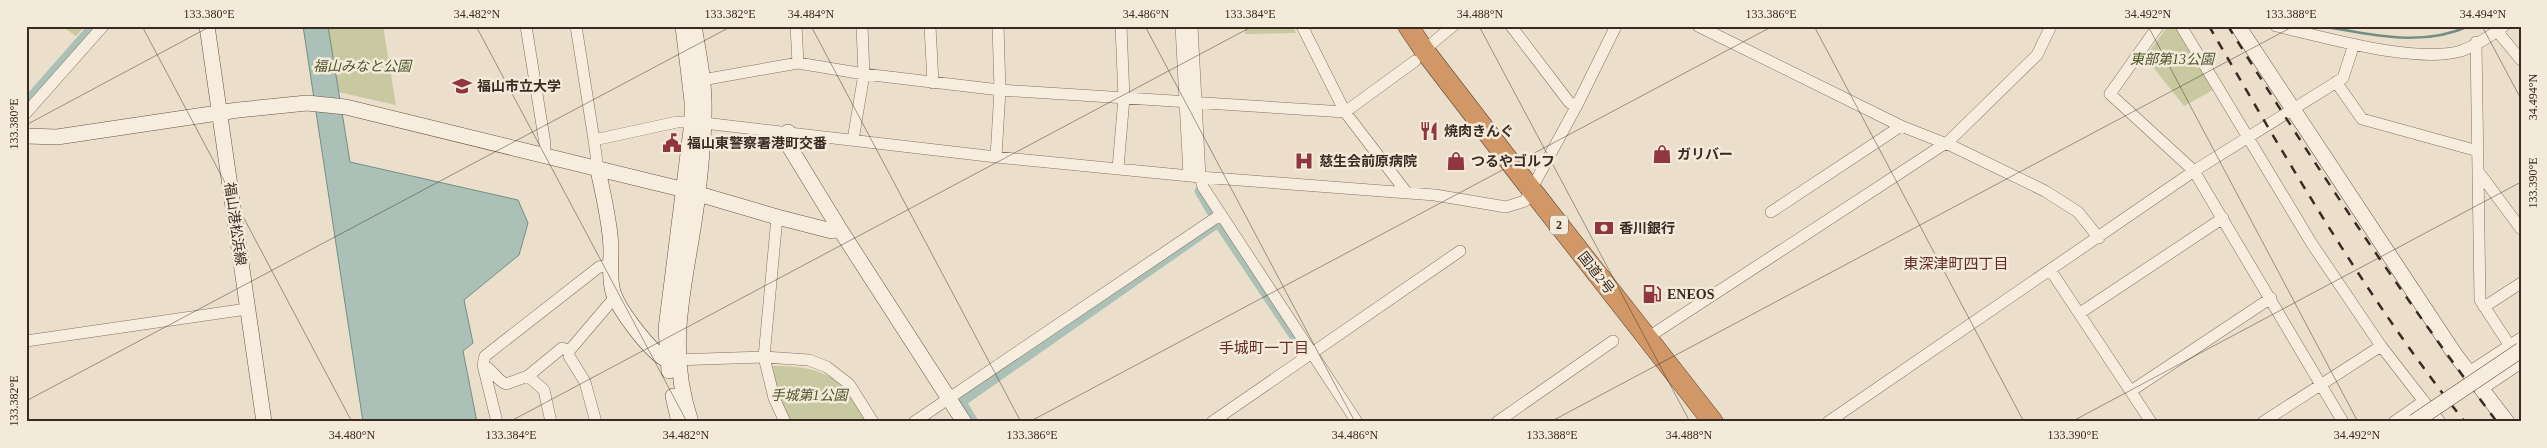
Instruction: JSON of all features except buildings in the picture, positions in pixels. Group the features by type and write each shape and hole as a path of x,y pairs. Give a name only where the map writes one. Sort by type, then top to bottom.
{"highway":[{"name":"国道2号","path":"1393,26 1419,56 1528,195 1698,422"},
{"name":"国道2号","path":"1408,26 1419,56"},
{"name":"国道2号","path":"1528,195 1714,422"}],"street":[{"path":"26,113 103,26"},
{"name":"福山港松浜線","path":"207,26 264,422"},
{"path":"526,26 545,144 544,157"},
{"path":"576,26 611,249 609,264 615,297 655,352 672,360 764,357 809,360 826,367 849,384 873,422"},
{"path":"682,26 692,101 698,122"},
{"path":"679,422 672,360 666,329 691,192 702,80 694,26"},
{"path":"796,26 798,62"},
{"path":"853,140 864,74 862,26"},
{"path":"930,26 933,83"},
{"path":"996,157 1000,90 998,26"},
{"path":"1118,168 1124,98 1121,26"},
{"path":"1181,26 1190,103 1194,176 1357,422"},
{"path":"1190,103 1192,26"},
{"path":"1302,26 1345,112 1407,193"},
{"path":"702,80 798,62 864,74 1000,90 1345,112 1419,56 1453,26"},
{"path":"1511,26 1570,102 1576,107"},
{"path":"594,140 678,122 698,122 996,157 1194,176 1407,193 1506,206 1528,195 1576,107 1616,26"},
{"path":"1698,26 1901,126 2044,191 2078,212 2099,238"},
{"path":"1647,338 1944,144 2037,55 2051,26"},
{"path":"2158,26 2110,94 2194,171 2343,422"},
{"path":"2181,26 2312,244 2381,346 2424,401 2437,421"},
{"path":"2238,26 2469,372 2507,422"},
{"path":"2276,26 2354,44 2413,54 2461,50 2501,29 2521,60"},
{"path":"2476,42 2480,300 2515,348"},
{"path":"1828,422 2051,271 2194,171 2343,78 2354,44"},
{"path":"2336,82 2362,119 2478,152"},
{"path":"26,136 57,137 238,110 307,103 346,108 691,192 777,218 832,231 839,228"},
{"path":"1771,212 1901,126"},
{"path":"788,132 789,146 839,228 964,422"},
{"path":"2478,172 2521,229"},
{"path":"914,422 1220,214"},
{"path":"777,218 764,357 774,398 785,422"},
{"path":"2080,313 2223,218"},
{"path":"1212,422 1460,251"},
{"path":"497,422 483,365 485,356 490,350 599,267 609,264"},
{"path":"2051,271 2151,422"},
{"path":"2484,306 2521,283"},
{"path":"596,422 585,382 569,356 569,350 615,297"},
{"path":"2131,391 2271,298"},
{"path":"26,341 247,309"},
{"path":"2414,422 2515,348 2521,338"},
{"path":"1497,422 1613,341"},
{"path":"2263,422 2381,346"},
{"path":"483,365 489,367 501,382 506,384 528,376 562,348 569,350"},
{"path":"2469,372 2515,348"},
{"path":"672,360 691,422"},
{"path":"2482,389 2521,363"},
{"path":"528,376 544,390 551,422"},
{"path":"2394,422 2424,401"}],"green space":[{"path":"61,26 85,26 76,36"},
{"name":"福山みなと公園","path":"328,26 383,26 396,105 338,92"},
{"path":"1245,26 1293,26 1296,33 1245,34"},
{"name":"東部第13公園","path":"2168,26 2175,26 2213,90 2184,106 2145,57"},
{"name":"手城第1公園","path":"772,366 805,368 829,377 848,394 867,422 792,422 782,406"}],"shaded area":[{"path":"303,26 328,26 350,162 518,200 528,223 519,255 464,300 473,343 463,351 477,422 363,422"}],"waterway":[{"path":"26,102 93,26"},
{"path":"2321,26 2377,35 2414,38 2451,33 2469,26"},
{"path":"1199,191 1211,212"},
{"path":"974,422 962,402 1218,223 1304,352"}],"railway":[{"path":"2209,26 2299,179 2362,279 2429,375 2465,422"},
{"path":"2228,26 2358,227 2426,325 2497,422"}],"place":[{"name":"福山市立大学","path":"462,86"},
{"name":"焼肉きんぐ","path":"1429,131"},
{"name":"福山東警察署港町交番","path":"672,143"},
{"name":"ガリバー","path":"1662,154"},
{"name":"慈生会前原病院","path":"1304,161"},
{"name":"つるやゴルフ","path":"1456,161"},
{"name":"香川銀行","path":"1604,228"},
{"name":"ENEOS","path":"1652,294"}],"district":[{"name":"東深津町四丁目","path":"1956,264"},
{"name":"手城町一丁目","path":"1264,348"}]}
